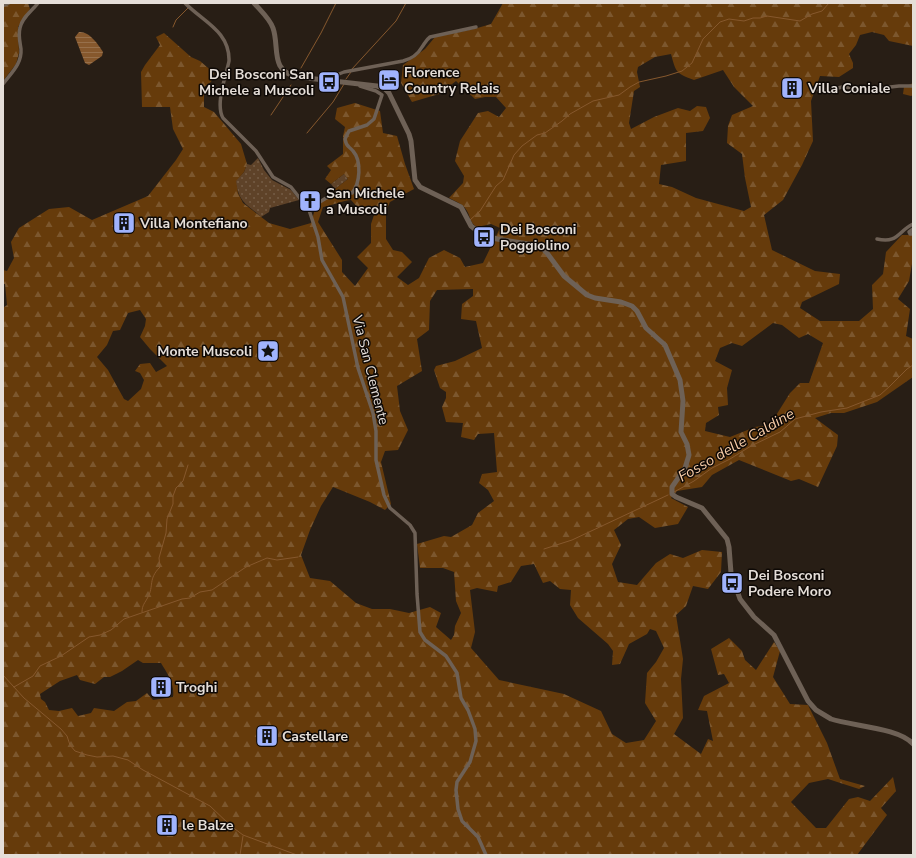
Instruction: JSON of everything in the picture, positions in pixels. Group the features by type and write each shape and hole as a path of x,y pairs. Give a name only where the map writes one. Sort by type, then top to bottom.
{"main road":[{"path":"254,3 269,20 273,27 276,56 278,63 283,70 294,76 379,86 389,93 409,134 414,176 420,187 461,207 471,226 484,235 496,239 535,245 542,248 564,276 587,295 595,298 621,302 632,306 637,311 646,328 665,344 680,380 683,401 681,432 687,444 689,456 685,468 672,487 672,494 702,508 727,539 729,546 730,573 740,599 751,613 774,635 802,690 812,706 821,714 831,719 896,733 907,738 913,744"}],"street":[{"path":"3,5 8,3"},
{"path":"3,84 20,60 21,51 19,32 21,24 38,3"},
{"name":"Via San Clemente","path":"188,6 217,30 226,44 229,60 220,104 223,118 256,151 272,177 291,187 309,210 318,237 322,260 343,297 358,368 373,413 376,431 376,460 384,496 390,508 408,522 415,533 420,632 425,640 446,656 457,673 461,698 468,710 475,729 476,741 469,766 457,782 456,799 462,821 478,837 486,855"},
{"path":"335,81 339,74 406,60 418,52 429,38 476,27"},
{"path":"309,210 331,195 343,192 352,193 358,180 359,174 356,156 354,151 348,148 345,139 349,131 367,124 374,119 382,95 376,90 347,82"},
{"path":"818,90 842,87 873,89 913,86"},
{"path":"876,239 893,239 908,226 913,224"},
{"path":"913,229 909,232 910,234 913,234"}],"shaded area":[{"path":"79,32 83,32 90,36 103,52 102,56 89,65 85,63 75,37"},
{"path":"258,158 264,170 272,180 291,190 299,200 270,208 269,212 261,217 244,202 239,195 235,181 244,172 247,164 251,165"},
{"path":"344,174 348,179 335,189 331,184"}],"green space":[{"path":"3,3 28,3 30,9 18,27 19,53 16,64 3,81"},
{"path":"503,3 913,3 913,46 889,41 884,35 872,32 860,35 856,45 849,54 853,63 853,68 839,77 820,76 811,101 813,141 783,200 764,215 772,250 815,271 840,274 839,284 802,302 800,308 820,321 859,321 873,309 872,285 883,274 886,252 902,235 913,235 913,258 909,281 898,299 910,309 906,336 913,339 913,377 877,402 844,413 831,413 815,418 838,435 837,446 818,487 799,479 791,481 739,460 712,475 702,487 677,491 671,498 688,507 678,524 655,528 639,517 628,519 614,530 621,545 612,564 618,582 637,585 656,563 670,554 683,558 702,550 722,552 721,572 708,589 693,586 686,606 676,615 683,659 681,679 683,718 674,734 701,754 708,739 713,741 707,711 698,710 704,696 729,683 724,674 718,675 711,649 729,638 742,651 745,660 756,670 774,642 780,651 773,677 790,704 808,705 827,743 840,779 865,786 859,789 828,779 809,783 791,802 816,828 826,828 849,799 858,797 870,801 893,777 896,791 881,808 887,815 857,855 3,855 3,308 7,305 5,284 3,284 3,270 7,271 14,258 11,242 19,228 49,209 69,207 92,220 148,196 176,160 183,149 173,129 170,107 142,107 141,72 160,45 156,37 164,33 191,57 200,61 214,73 211,82 204,87 204,107 214,112 241,144 247,164 244,172 236,181 238,193 243,203 269,223 290,229 311,223 315,209 322,202 332,196 335,189 348,179 344,174 331,184 325,179 331,170 327,166 343,154 343,136 345,127 335,119 337,108 355,103 380,111 383,133 397,136 414,189 390,202 386,211 386,239 393,250 402,252 412,262 397,277 408,285 419,278 429,258 444,250 460,258 465,267 483,263 500,228 491,224 477,227 474,225 463,206 449,198 463,183 464,176 455,161 460,141 478,113 488,111 499,117 506,108 496,97 475,99 456,81 439,94 412,102 401,83 403,65 425,49 435,37 491,24","holes":["671,54 678,72 694,80 723,70 734,87 753,106 732,115 728,126 727,143 742,154 751,207 744,211 696,198 672,187 659,184 661,165 686,161 686,133 703,131 710,118 706,107 697,106 690,111 678,108 654,117 631,129 629,123 634,91 640,87 637,72 638,67 655,57","351,200 360,210 376,209 371,224 371,243 357,257 368,268 355,286 342,272 342,260 318,222 323,207","473,289 473,296 462,304 461,319 476,321 482,348 455,361 436,366 434,370 440,388 446,392 446,398 442,407 446,422 463,423 461,437 474,440 478,434 494,433 497,472 482,474 479,483 488,490 494,501 478,513 472,525 451,537 444,536 417,544 420,568 443,568 454,572 456,601 461,613 451,640 436,627 441,613 430,607 409,613 390,609 372,609 356,603 330,581 310,578 301,555 321,506 333,487 370,502 385,510 391,504 381,462 385,451 398,450 408,430 400,411 397,386 422,371 417,339 429,330 430,301 437,290","140,310 146,319 145,326 140,337 167,366 156,372 150,363 140,364 135,371 140,373 144,380 141,389 128,401 124,399 108,370 97,357 107,345 113,331 120,330 128,313","773,323 782,325 799,338 808,334 823,343 809,383 800,383 790,393 770,425 755,427 730,437 705,431 706,423 719,415 718,407 728,405 727,388 732,370 715,361 720,348 732,343 742,346","534,564 543,583 550,581 560,589 571,590 570,605 578,618 608,644 613,651 612,665 620,664 629,644 647,634 650,629 656,631 664,648 656,662 647,673 645,703 656,721 644,740 626,743 612,734 601,711 564,694 499,680 471,648 475,632 470,590 477,588 497,592 498,586 511,582 521,566","138,660 143,663 161,663 172,683 173,697 153,700 147,693 136,701 127,702 114,711 94,708 91,713 78,716 72,708 59,711 49,710 45,702 41,699 40,694 60,681 77,675 80,680 95,684 104,677 110,677"]},
{"path":"913,83 913,95 903,94 904,87"}],"waterway":[{"path":"301,68 336,3"},
{"path":"352,69 396,21 406,3"},
{"path":"470,220 480,211 496,186 503,180 514,155 522,146 537,135 545,133 570,114 593,101 619,95 639,82 682,71 692,63 703,39 720,22 729,19 744,21 767,16 800,21 812,14 822,11 829,3"},
{"path":"173,27 176,20 188,8"},
{"path":"346,79 351,72"},
{"path":"307,133 333,102 344,84"},
{"path":"271,115 291,85"},
{"name":"Fosso delle Caldine","path":"674,492 694,481 712,468 780,432 795,419 821,412 847,408 880,395 913,365"},
{"path":"142,612 143,606 150,593 154,575 160,567 159,558 166,533 167,519 173,504 173,496 176,488 183,481 188,465"},
{"name":"Fosso delle Caldine","path":"544,549 572,540 668,495"},
{"path":"14,687 33,676 40,666 61,656 89,637 100,635 111,630 124,619 182,599 190,598 200,592 212,590 246,567 267,558 277,560 298,557"},
{"path":"3,675 24,698 61,729 67,736 70,745 75,751 97,757 113,756 128,760 143,770 210,806 243,835 297,855"},
{"path":"240,855 243,836"}],"place":[{"name":"Florence Country Relais","path":"389,80"},
{"name":"Dei Bosconi San Michele a Muscoli","path":"329,82"},
{"name":"Villa Coniale","path":"792,88"},
{"name":"San Michele a Muscoli","path":"310,201"},
{"name":"Villa Montefiano","path":"124,223"},
{"name":"Dei Bosconi Poggiolino","path":"484,237"},
{"name":"Monte Muscoli","path":"268,351"},
{"name":"Dei Bosconi Podere Moro","path":"732,583"},
{"name":"Troghi","path":"161,687"},
{"name":"Castellare","path":"267,736"},
{"name":"le Balze","path":"167,825"}]}
